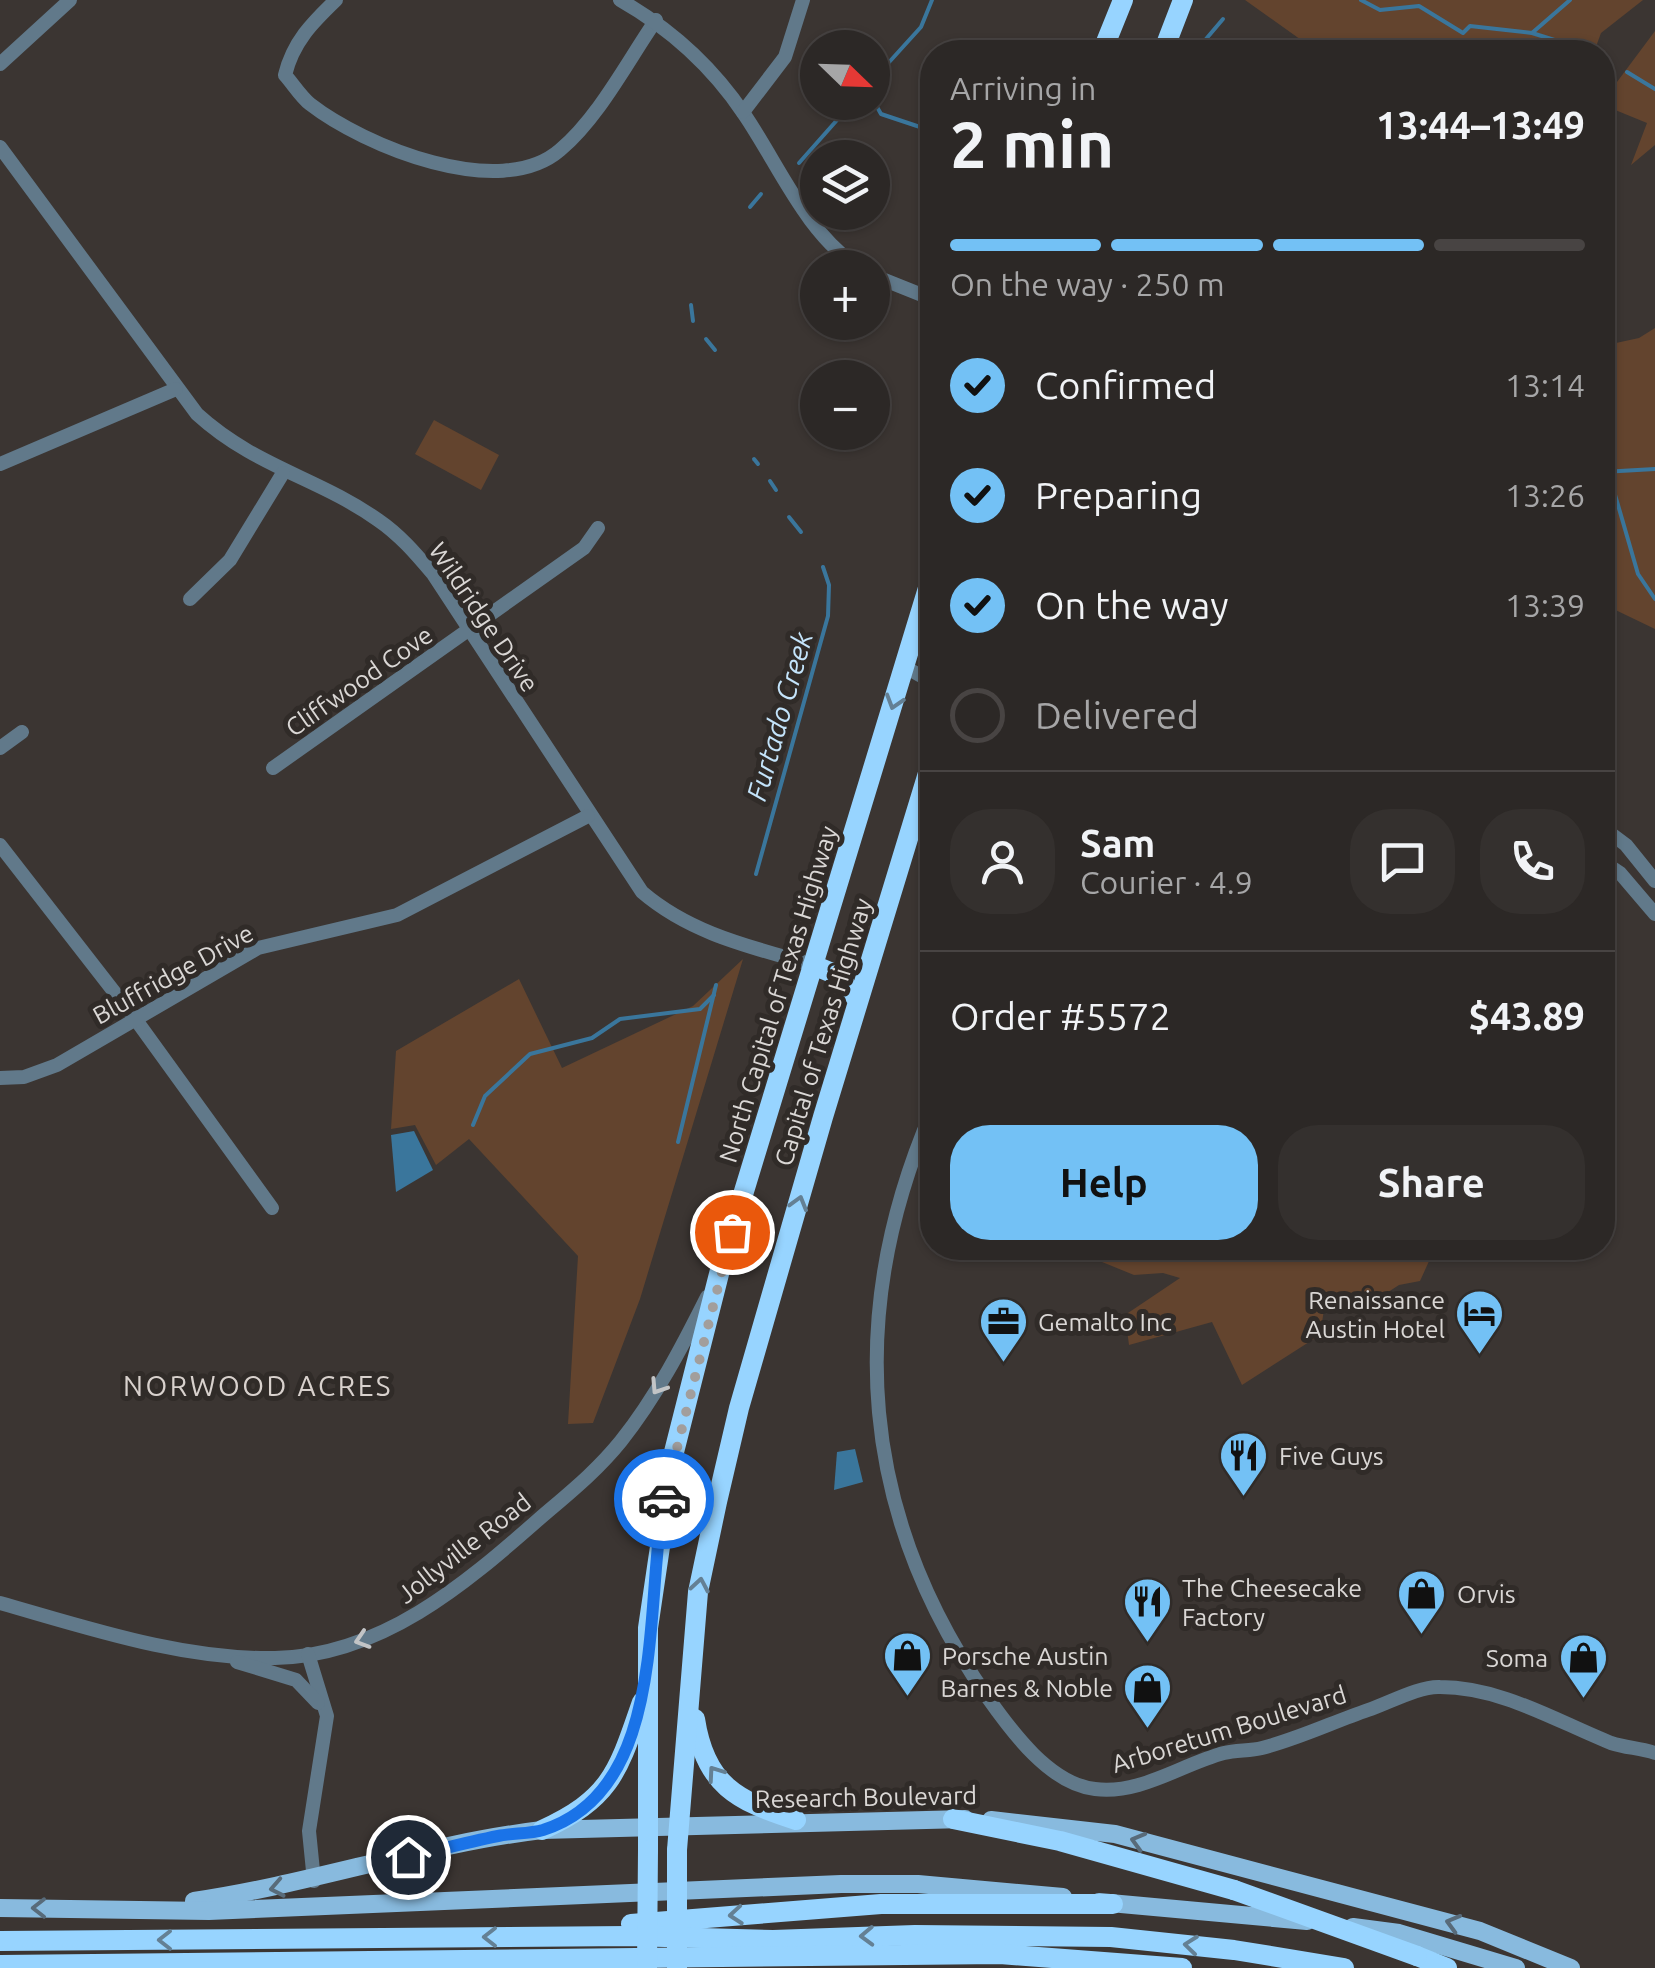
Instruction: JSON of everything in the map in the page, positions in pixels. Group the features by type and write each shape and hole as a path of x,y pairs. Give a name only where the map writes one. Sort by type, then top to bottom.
{"highway":[{"path":"1107,40 1123,0"},
{"path":"1168,40 1184,0"},
{"name":"North Capital of Texas Highway","path":"647,1968 648,1628 662,1510 720,1270 920,616"},
{"name":"Capital of Texas Highway","path":"676,1968 677,1826 698,1592 738,1408 920,799"},
{"path":"813,965 837,975 858,1000"},
{"path":"690,1682 698,1740 716,1778 757,1808 796,1820"},
{"path":"542,1830 583,1811 613,1781 646,1691"},
{"path":"953,1819 1117,1855 1234,1890 1448,1968"},
{"path":"588,1936 620,1925 882,1904 1113,1904"},
{"path":"0,1942 588,1936 1110,1937 1234,1950 1344,1968"},
{"path":"0,1965 1000,1954 1182,1968"}],"main road":[{"name":"Research Boulevard","path":"149,1908 314,1881 502,1835 542,1830 796,1820 1036,1822 1114,1834 1480,1931 1572,1968"},
{"name":"Research Boulevard","path":"0,1908 210,1910 899,1884 1009,1890 1399,1933 1516,1968"}],"street":[{"path":"0,64 70,0"},
{"path":"336,0 290,53 285,75 309,103 411,156 483,171 518,170 562,150 656,20"},
{"path":"620,0 656,20 686,44 743,112 824,234 841,250"},
{"path":"743,112 784,57 803,0"},
{"name":"Wildridge Drive","path":"0,147 176,389 218,433 283,473 354,506 406,542 471,630 588,816 642,892 668,914 703,931 813,965"},
{"path":"890,282 920,294"},
{"path":"0,464 176,389"},
{"path":"190,599 230,560 283,473"},
{"name":"Cliffwood Cove","path":"273,768 584,548 598,528"},
{"path":"905,667 920,668"},
{"path":"905,667 920,675"},
{"path":"0,748 22,732"},
{"name":"Bluffridge Drive","path":"0,1078 24,1077 57,1065 258,948 396,916 588,816"},
{"path":"1615,837 1655,881"},
{"path":"0,845 136,1020 272,1208"},
{"path":"1615,870 1655,914"},
{"name":"Arboretum Boulevard","path":"920,1144 902,1194 880,1294 879,1394 896,1514 914,1569 958,1651 1009,1728 1037,1755 1078,1786 1122,1788 1225,1753 1262,1748 1436,1686 1496,1695 1616,1745 1652,1749"},
{"name":"Jollyville Road","path":"0,1603 82,1626 229,1656 278,1658 360,1641 418,1615 583,1484 622,1440 662,1382 720,1270"},
{"path":"308,1654 326,1716 309,1830 314,1881"},
{"path":"229,1656 240,1664 296,1680 326,1716"}],"shaded area":[{"path":"1245,0 1643,0 1601,33 1598,40 1301,40"},
{"path":"1655,31 1655,145 1631,165 1647,123 1615,110 1615,85"},
{"path":"1655,328 1655,629 1615,610 1615,343 1639,338"},
{"path":"434,420 499,455 481,490 415,454"},
{"path":"743,959 640,1299 593,1423 568,1424 578,1256 469,1139 436,1165 415,1125 391,1129 396,1051 519,979 562,1068 693,1006"},
{"path":"1097,1260 1430,1260 1420,1281 1399,1285 1365,1307 1326,1297 1320,1335 1242,1385 1212,1322 1129,1345 1125,1315 1180,1278 1163,1273 1134,1275"}],"water":[{"path":"414,1131 433,1170 396,1192 391,1135"},
{"path":"855,1449 863,1482 834,1490 837,1452"}],"waterway":[{"name":"Furtado Creek","path":"890,61 921,27 932,0"},
{"path":"1361,0 1380,10 1419,6 1463,33 1470,26 1532,33 1570,0"},
{"path":"1205,40 1223,19"},
{"path":"1532,33 1554,40"},
{"path":"1627,72 1655,89"},
{"path":"890,117 920,127"},
{"name":"Furtado Creek","path":"799,163 837,120"},
{"name":"Furtado Creek","path":"750,207 761,194"},
{"name":"Furtado Creek","path":"691,305 693,321"},
{"name":"Furtado Creek","path":"706,339 715,350"},
{"name":"Furtado Creek","path":"754,459 758,464"},
{"path":"1615,471 1655,469"},
{"name":"Furtado Creek","path":"770,481 776,490"},
{"path":"1615,495 1638,574 1655,599"},
{"name":"Furtado Creek","path":"789,517 801,532"},
{"name":"Furtado Creek","path":"756,874 828,616 829,585 823,567"},
{"name":"Furtado Creek","path":"678,1142 716,985"},
{"path":"473,1125 485,1096 530,1054 592,1038 620,1019 700,1009 714,995"}],"way so far":[{"path":"664,1499 732,1232"}],"place":[{"name":"Renaissance Austin Hotel","path":"1480,1356"},
{"name":"Gemalto Inc","path":"1003,1364"},
{"name":"Five Guys","path":"1244,1498"},
{"name":"Orvis","path":"1422,1636"},
{"name":"The Cheesecake Factory","path":"1147,1644"},
{"name":"Porsche Austin","path":"907,1698"},
{"name":"Soma","path":"1583,1700"},
{"name":"Barnes & Noble","path":"1148,1730"}],"district":[{"name":"NORWOOD ACRES","path":"258,1385"}],"route":[{"path":"408,1857 542,1830 583,1811 613,1781 646,1691 648,1628 664,1499"}]}
